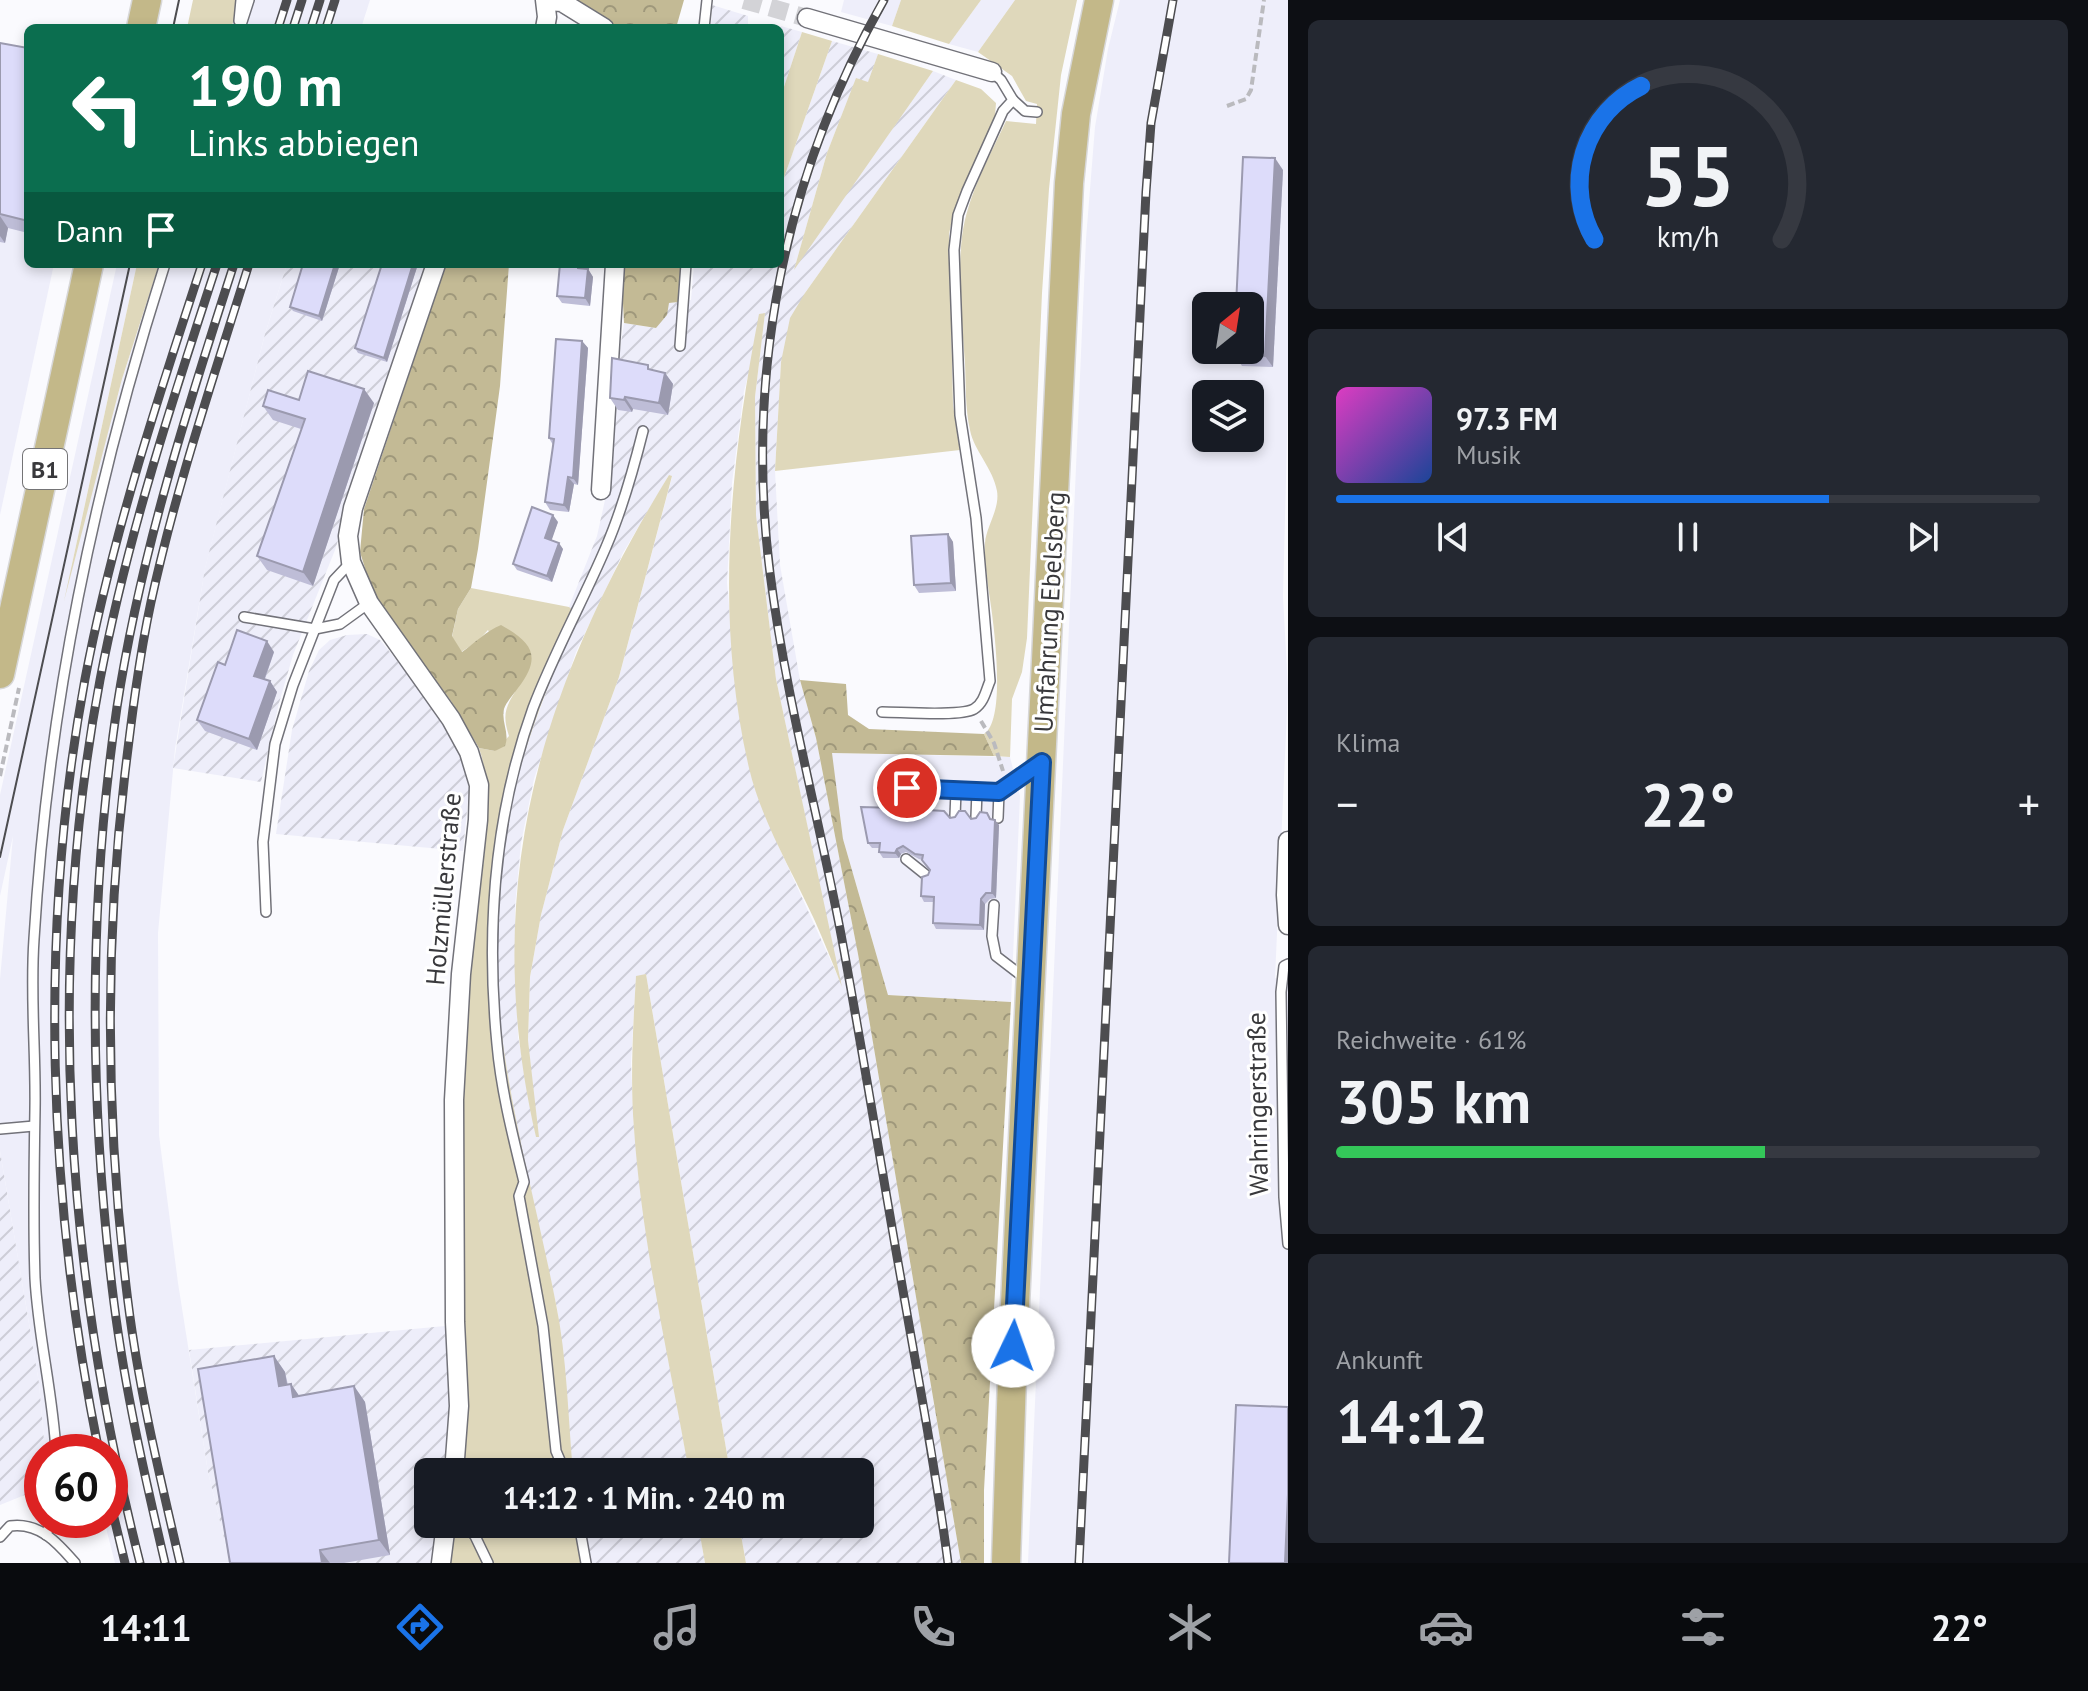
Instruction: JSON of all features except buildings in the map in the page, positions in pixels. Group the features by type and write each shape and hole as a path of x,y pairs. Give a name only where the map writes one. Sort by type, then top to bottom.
{"main road":[{"path":"142,24 147,0"},
{"name":"Umfahrung Ebelsberg","path":"1006,1563 1069,183 1076,114 1099,0"},
{"name":"B1","path":"0,674 88,268"}],"street":[{"path":"545,24 546,0 562,2 598,24"},
{"path":"807,18 992,72"},
{"name":"Holzmüllerstraße","path":"435,268 353,508 348,536 351,562 369,603 451,719 469,752 479,785 461,974 454,1100 455,1322 459,1406 455,1458"},
{"path":"601,490 615,268"},
{"path":"1288,841 1288,925"},
{"path":"441,1563 444,1538"}],"lane":[{"path":"239,24 241,0"},
{"path":"240,24 249,0"},
{"path":"704,24 707,0"},
{"path":"992,72 1025,111 1037,112"},
{"path":"882,712 959,712 974,709 983,699 990,681 976,518 960,415 954,250 958,215 967,191 1003,111 1013,100"},
{"path":"54,1434 36,1283 32,989 47,788 57,709 88,542 120,412 164,268"},
{"path":"680,346 686,268"},
{"path":"559,1458 543,1326 519,1196 524,1182 497,1047 492,939 496,865 505,806 525,732 606,546 629,484 643,431"},
{"path":"266,912 263,842 275,744 293,685 334,580 351,562"},
{"path":"244,617 315,629 340,624 369,603"},
{"path":"907,814 907,788 999,792 1042,762"},
{"path":"955,816 956,791"},
{"path":"976,817 977,791"},
{"path":"998,818 999,792"},
{"path":"906,859 926,875"},
{"path":"994,905 992,936 996,956 1031,983"},
{"name":"Wahringerstraße","path":"1288,964 1284,966 1281,992 1284,1197 1288,1244"},
{"path":"0,1129 34,1126"},
{"path":"0,1537 10,1526 24,1525"},
{"path":"50,1538 75,1563"},
{"path":"476,1538 488,1563"},
{"path":"582,1538 586,1563"}],"path":[{"path":"1227,106 1246,99 1251,90 1264,0"},
{"path":"974,709 994,743 1010,785"}],"shaded area":[{"path":"193,0 241,0 232,24 188,24"},
{"path":"241,0 370,0 362,24 232,24"},
{"path":"844,0 901,0 892,26 841,12"},
{"path":"901,0 981,0 949,44 892,26"},
{"path":"981,0 1015,0 978,52 949,44"},
{"path":"1015,0 1077,0 1061,75 1049,189 1027,638 1022,672 1012,699 1010,757 994,756 984,734 994,715 997,682 985,552 997,491 972,438 968,422 960,276 967,214 1006,121 1036,124 1037,104 1026,101 1012,76 978,52"},
{"path":"1120,0 1288,0 1288,401 1283,597 1288,689 1275,978 1288,982 1288,1563 1028,1563 1086,239 1095,127"},
{"path":"712,5 748,16 748,24 711,24"},
{"path":"784,27 802,32 784,87"},
{"path":"802,32 832,41 784,178 784,87"},
{"path":"832,41 878,54 868,83 856,79 827,153 795,267 933,71 956,80 805,293 781,362 775,471 780,565 800,680 816,738 858,954 961,1563 746,1563 742,1538 874,1538 874,1458 728,1458 646,974 636,977 631,1063 634,1129 644,1216 687,1458 572,1458 557,1308 518,1138 501,1044 496,941 499,875 512,794 522,757 557,663 569,607 597,536 607,491 611,408 624,323 656,328 669,303 691,300 694,268 784,268 784,178","holes":["765,313 755,397 756,515 776,679 840,981 779,847 750,770 736,682 727,583 732,483 744,391","669,475 672,477 619,677 563,830 541,915 530,977 528,1040 538,1137 518,1037 515,906 521,843 534,779 576,652 623,553"]},
{"path":"878,54 933,71 794,270 827,153 856,78 868,82"},
{"path":"0,56 24,61 24,268 53,268 0,515"},
{"path":"956,80 981,89 996,103 995,116 954,210 949,234 953,405 960,450 775,471 781,362 790,318"},
{"path":"116,268 136,268 70,573 122,379 158,268 286,268 265,334 205,569 175,749 158,933 159,1135 178,1283 208,1472 230,1563 115,1563 109,1538 128,1538 128,1434 43,1434 39,1383 0,1151 0,979 13,836 0,896 0,795"},
{"path":"136,268 158,268 122,379 64,601"},
{"path":"286,268 426,268 335,550 293,655 261,782 173,768 205,568 265,334"},
{"path":"765,313 755,397 756,515 776,679 842,987 761,807 749,768 738,711 729,598 730,541 740,427 759,314"},
{"path":"669,475 672,476 619,677 563,830 541,915 530,977 528,1040 539,1137 536,1137 520,1046 514,959 519,875 532,793 555,712 585,633 624,554"},
{"path":"471,588 569,607 578,615 539,710 510,807 499,874 495,929 502,1038 521,1144 560,1324 572,1458 463,1458 463,1097 470,970 487,821 487,794 479,748 495,751 509,736 506,713 515,692 488,630 461,652 452,637 458,609"},
{"path":"367,634 380,640 418,686 446,723 463,757 469,790 463,851 276,834 292,730 309,671 319,650 330,640"},
{"path":"831,753 1010,757 1020,796 1011,1002 888,995 843,839"},
{"path":"646,974 728,1458 686,1458 650,1258 638,1172 632,1091 636,976"},
{"path":"0,1151 39,1383 43,1434 24,1434 24,1495 0,1505"},
{"path":"445,1326 450,1402 445,1458 414,1458 414,1538 435,1538 431,1563 230,1563 208,1472 189,1350"},
{"path":"454,1538 585,1538 589,1563 450,1563"},
{"path":"585,1538 701,1538 705,1563 589,1563"},
{"path":"701,1538 742,1538 746,1563 705,1563"}],"green space":[{"path":"572,0 684,0 677,24 607,24"},
{"path":"445,268 509,268 500,386 478,549 471,588 458,609 452,636 462,652 501,625 527,645 532,659 530,668 504,709 505,746 495,751 479,748 451,701 387,616 369,581 360,552 364,509"},
{"path":"621,268 681,268 678,302 669,303 667,315 656,328 624,323"},
{"path":"800,680 846,684 848,715 869,729 984,734 994,756 832,753 843,839 888,995 1011,1002 984,1490 984,1563 961,1563 858,954 816,738"}],"tunnel":[{"path":"744,0 807,18"}],"tram line":[{"path":"174,24 179,0"},
{"path":"0,857 129,268"}],"railway":[{"path":"279,24 287,0"},
{"path":"294,24 302,0"},
{"path":"312,24 320,0"},
{"path":"327,24 335,0"},
{"path":"784,261 797,206 820,135 849,67 884,0"},
{"path":"1079,1563 1146,192 1151,123 1173,0"},
{"path":"96,1434 69,1261 60,1164 55,1066 55,969 60,871 70,775 85,679 108,574 137,470 201,268"},
{"path":"140,1563 115,1455 95,1345 81,1235 72,1123 69,1012 73,901 83,790 111,627 152,470 216,268"},
{"path":"165,1563 124,1368 106,1229 96,1079 97,930 101,855 117,707 138,594 166,483 233,268"},
{"path":"180,1563 138,1368 121,1236 110,1038 114,906 128,751 151,602 184,474 248,268"},
{"path":"782,268 769,350 763,424 764,498 770,573 784,663 848,973 948,1563"},
{"path":"119,1538 125,1563"}],"route":[{"path":"907,788 999,792 1042,762 1013,1346"}]}
